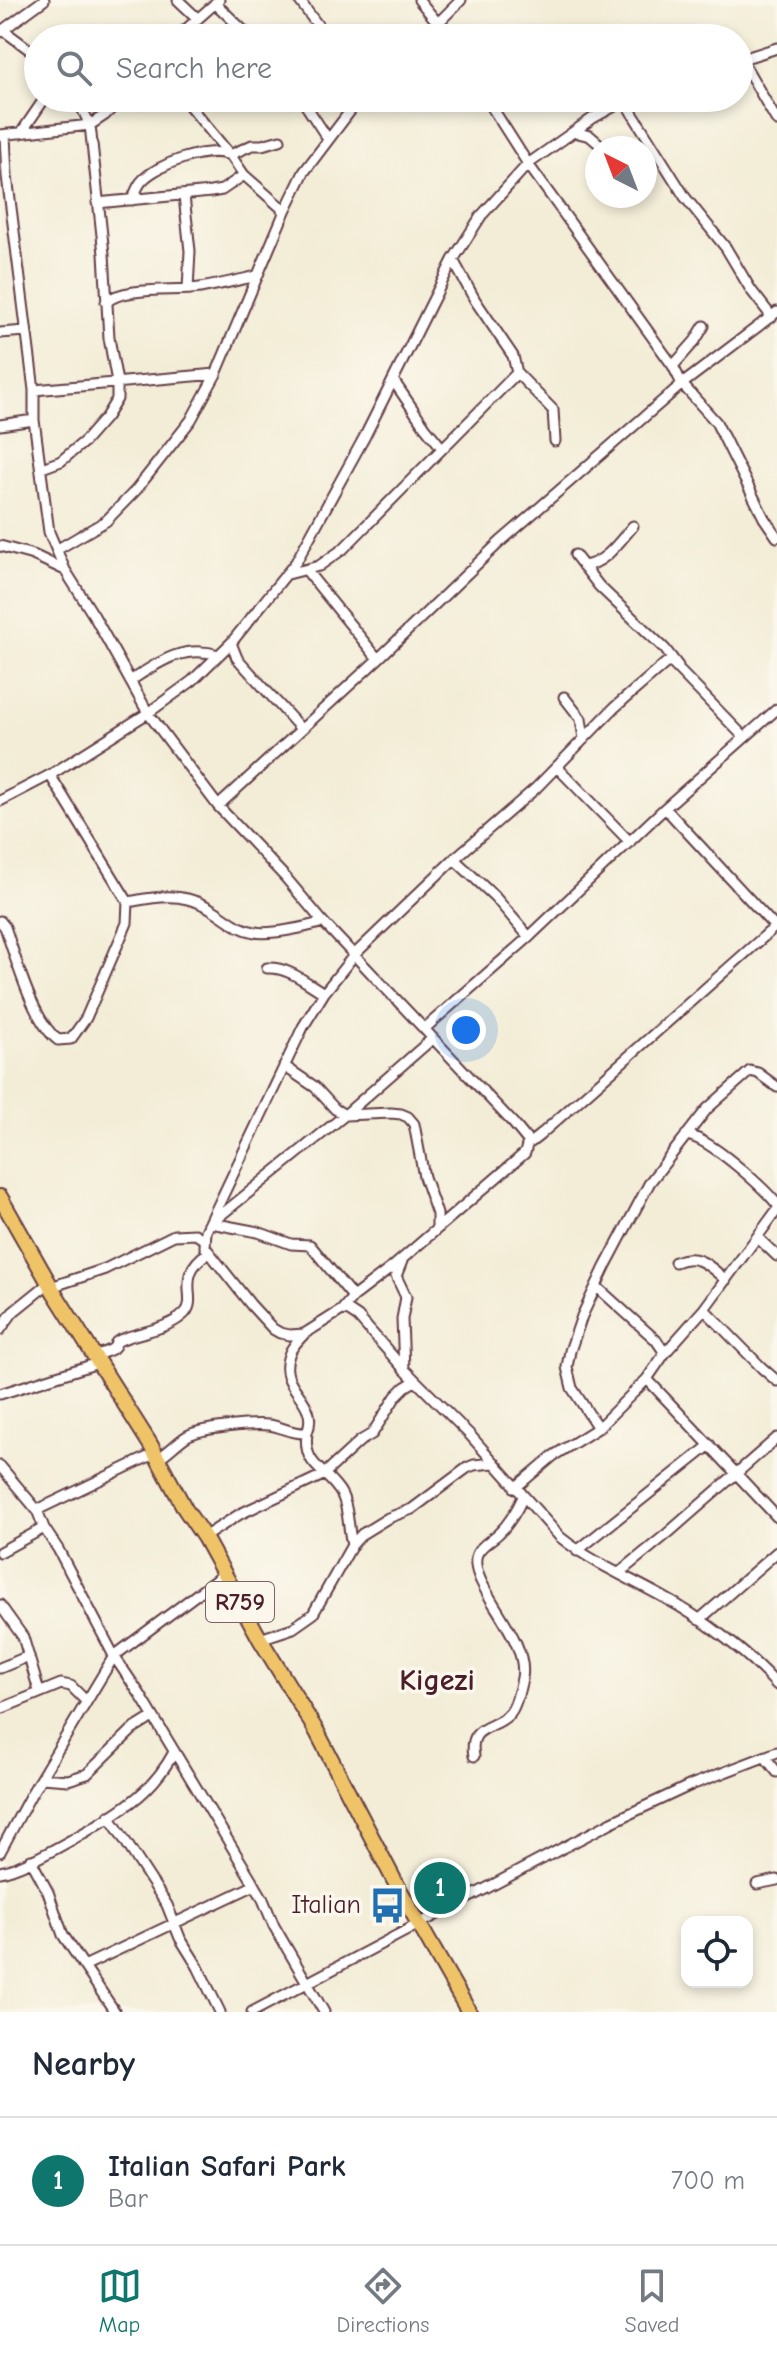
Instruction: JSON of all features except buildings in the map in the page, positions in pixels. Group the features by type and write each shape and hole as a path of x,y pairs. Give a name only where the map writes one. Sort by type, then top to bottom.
{"main road":[{"name":"R759","path":"0,1199 150,1444 260,1639 317,1732 469,2012"}],"street":[{"path":"24,46 2,31 44,0"},
{"path":"178,0 197,18"},
{"path":"299,0 317,24"},
{"path":"419,0 438,22 461,0"},
{"path":"191,24 217,2 238,24"},
{"path":"753,56 777,48"},
{"path":"753,81 777,121"},
{"path":"21,133 35,112"},
{"path":"42,468 61,461 85,441 117,399 90,125 84,112"},
{"path":"108,112 90,125 2,135 49,532 65,570 148,713 218,806 528,1141"},
{"path":"195,112 244,175 285,211"},
{"path":"310,112 328,139"},
{"path":"58,549 106,521 136,490 191,420 216,374 304,172 349,112"},
{"path":"495,112 528,164 673,366 682,384 716,422 764,518 777,537"},
{"path":"0,801 50,775 148,713 192,681 231,643 296,562 321,520 453,260 481,216 528,164 599,112"},
{"path":"218,806 500,542 682,384 774,315 751,290 726,248 685,197 634,112"},
{"path":"574,132 590,136"},
{"path":"132,200 143,180 162,166 202,152 221,151 230,155 252,145 280,140"},
{"path":"97,203 222,190 244,175"},
{"path":"184,196 190,251 188,289"},
{"path":"453,260 475,300 513,356 517,373 553,410 555,441"},
{"path":"106,302 125,293 188,289 257,276"},
{"path":"673,366 704,326"},
{"path":"0,333 26,331"},
{"path":"287,574 326,563 343,549 517,373"},
{"path":"34,390 216,374"},
{"path":"393,380 442,448"},
{"path":"0,425 34,420"},
{"path":"583,566 601,560 633,526"},
{"path":"0,546 33,555 65,570"},
{"path":"575,555 599,586 665,649 708,701 744,737"},
{"path":"306,570 378,659"},
{"path":"231,643 237,658 301,729"},
{"path":"130,681 174,654 190,650 219,655"},
{"path":"211,1223 303,1027 324,993 355,954 454,859 536,788 614,708 666,663 678,667"},
{"path":"564,697 581,719 584,739"},
{"path":"424,1029 777,709"},
{"path":"557,767 630,842"},
{"path":"0,921 44,1023 52,1035 64,1041 71,1039 86,1018 127,923 128,902 50,775"},
{"path":"0,793 18,791"},
{"path":"528,1141 540,1135 776,926 665,808"},
{"path":"454,859 495,897 529,937"},
{"path":"128,902 166,895 184,899 206,906 235,926 255,933 323,922"},
{"path":"267,968 288,971 324,993"},
{"path":"304,1334 290,1335 273,1329 251,1305 209,1252 205,1240 207,1227 345,1115 432,1039"},
{"path":"284,1066 315,1087 335,1109 345,1115 391,1113 408,1117 414,1124 424,1177 437,1214 437,1226"},
{"path":"598,1428 572,1388 567,1367 581,1320 605,1267 650,1182 707,1109 750,1071 777,1087"},
{"path":"686,1135 698,1138 742,1170 777,1204"},
{"path":"352,1545 341,1494 330,1478 323,1475 309,1458 307,1433 310,1418 307,1405 292,1389 287,1364 289,1355 304,1334 342,1310 353,1297 405,1257 437,1226 525,1153 528,1141"},
{"path":"515,1488 553,1456 598,1428 647,1379 665,1353 704,1309 777,1210"},
{"path":"211,1223 258,1232 291,1244 310,1245 353,1297"},
{"path":"0,1330 13,1312 50,1285 105,1269 174,1235 195,1234 205,1240"},
{"path":"758,1238 777,1256"},
{"path":"0,1394 96,1360 117,1341 154,1330 185,1313 189,1304 188,1284 192,1268 209,1252"},
{"path":"404,1369 402,1319 406,1297 396,1276 405,1257"},
{"path":"675,1262 690,1257 697,1259 726,1280"},
{"path":"597,1287 656,1340 665,1353"},
{"path":"704,1309 777,1381"},
{"path":"342,1310 358,1317 415,1381 470,1435 560,1537 577,1551 667,1599 775,1678"},
{"path":"647,1379 777,1517"},
{"path":"204,1537 240,1514 323,1475 372,1434 396,1396 415,1381"},
{"path":"37,1510 155,1456 168,1453 184,1438 203,1430 270,1425 307,1433"},
{"path":"619,1573 777,1438"},
{"path":"577,1551 710,1445"},
{"path":"260,1639 293,1628 313,1614 352,1545 362,1534 388,1518 412,1509 467,1468 493,1463"},
{"path":"0,1466 37,1510 114,1656 255,1885 274,1926 324,2012"},
{"path":"474,1756 473,1741 477,1733 503,1718 514,1706 523,1669 505,1619 476,1575 478,1551 508,1523 523,1497"},
{"path":"0,1552 44,1528"},
{"path":"699,1620 777,1552"},
{"path":"0,1852 114,1656 224,1574"},
{"path":"0,1605 17,1626 39,1691"},
{"path":"0,1668 29,1656"},
{"path":"0,1709 39,1691 67,1684 86,1701"},
{"path":"41,1778 68,1780 87,1774 132,1730 153,1717"},
{"path":"0,1872 17,1868 109,1816 147,1789 165,1769 174,1752"},
{"path":"252,2012 612,1822 691,1785 777,1752"},
{"path":"765,1757 777,1772"},
{"path":"109,1816 159,1891 220,2012"},
{"path":"31,1860 48,1892 63,1935 115,2012"},
{"path":"757,1884 777,1880"},
{"path":"84,1966 255,1885"}],"place":[{"name":"Italian Safari Park","path":"440,1888"},
{"name":"Italian","path":"387,1905"}],"district":[{"name":"Kigezi","path":"437,1680"}]}
